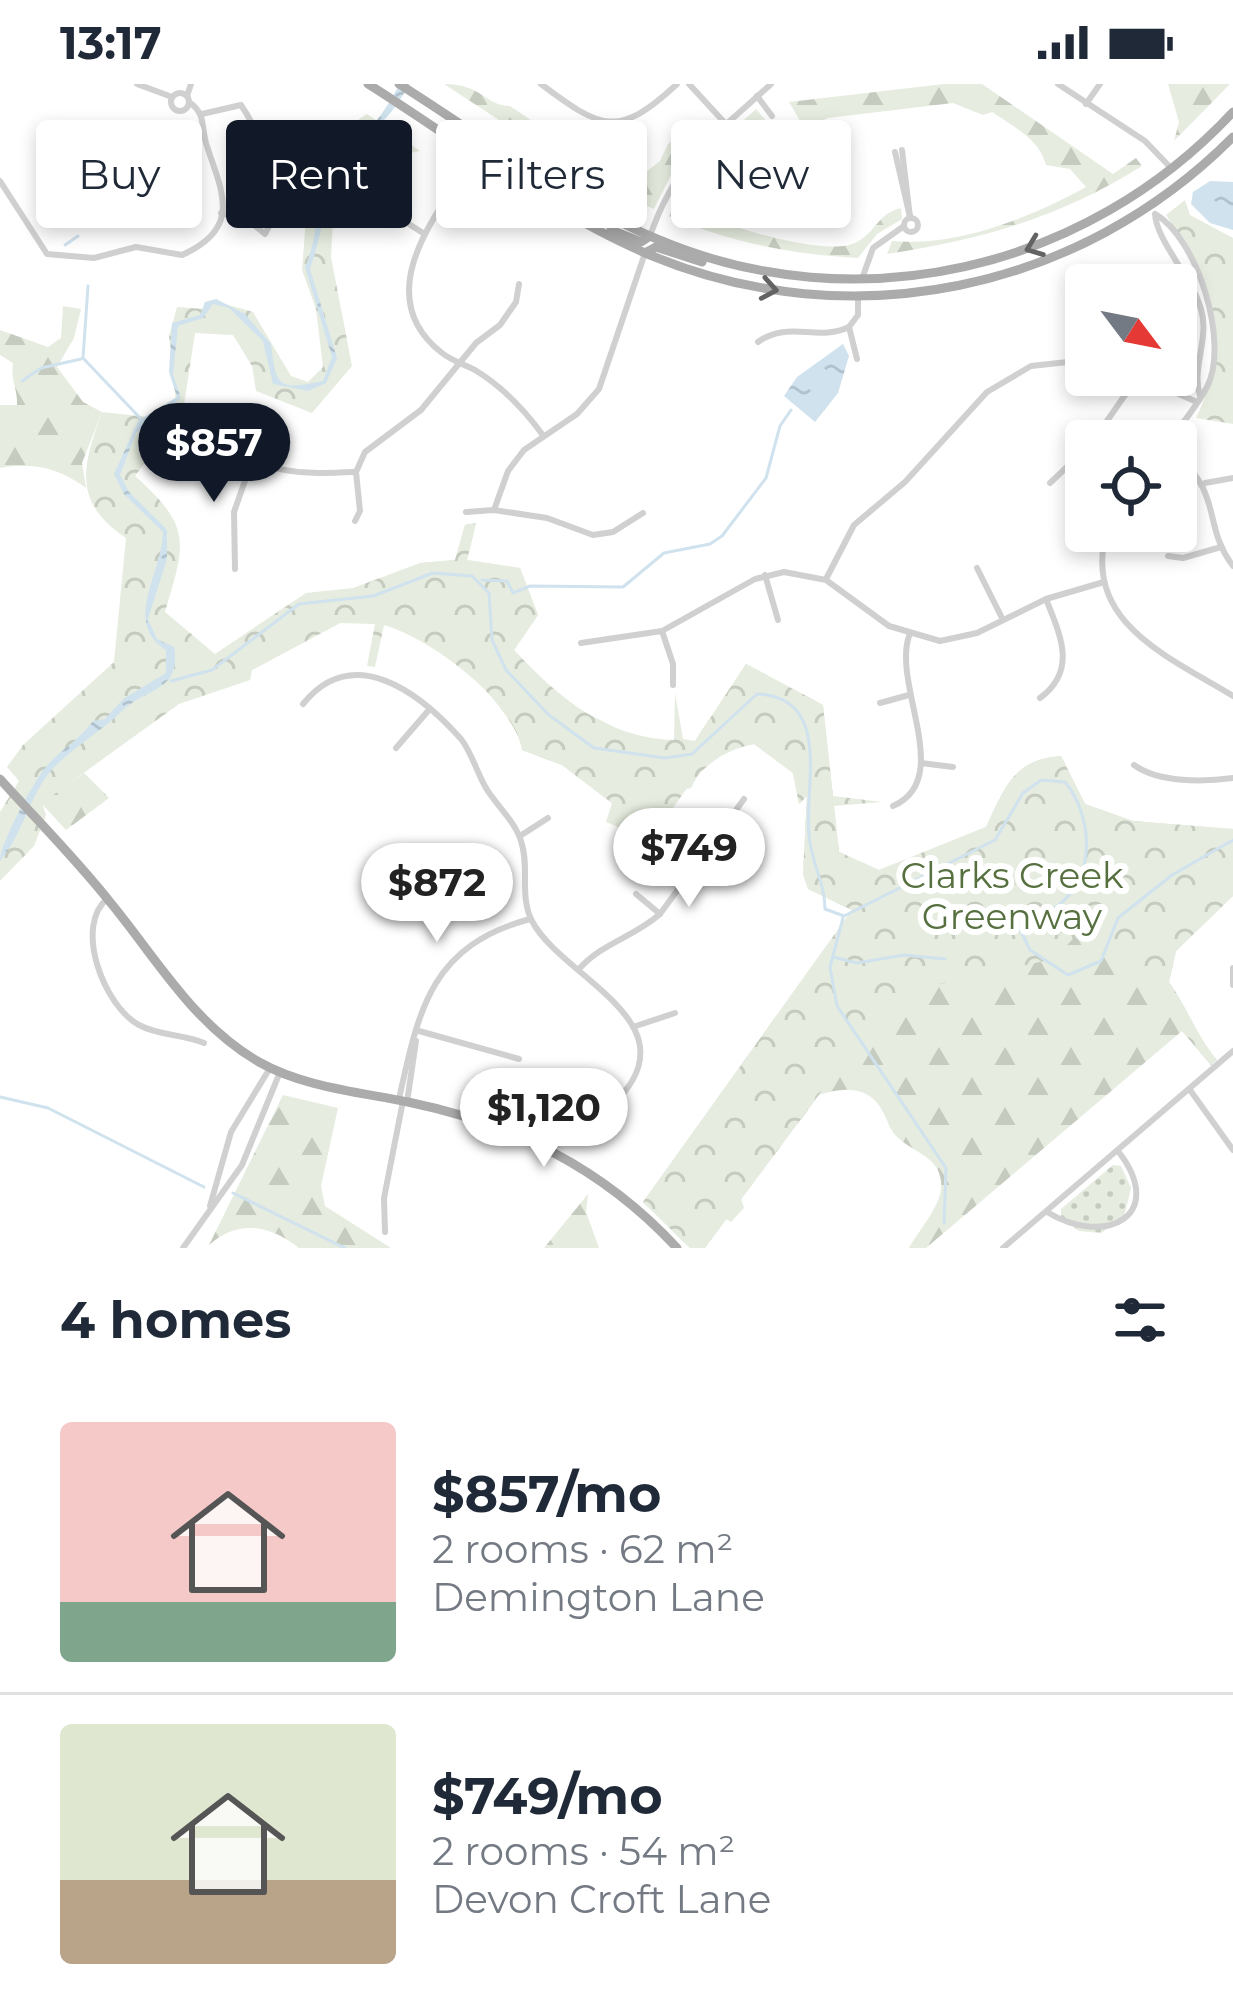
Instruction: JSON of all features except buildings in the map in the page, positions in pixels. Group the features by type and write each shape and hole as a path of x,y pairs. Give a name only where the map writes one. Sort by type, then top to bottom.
{"main road":[{"path":"368,84 436,127"},
{"path":"399,84 580,199 650,236 737,266"},
{"path":"645,253 656,247 737,266 862,280 948,272 1030,249 1107,214 1172,170 1233,112"},
{"path":"599,228 645,253 740,284 858,297 948,289 1004,276 1152,211 1233,133"},
{"path":"604,228 638,242 650,236"},
{"path":"0,779 108,898 196,1011 226,1039 275,1070 484,1120 543,1144 617,1192 676,1248"}],"street":[{"path":"0,181 47,254 94,258 136,247 182,255 207,240 221,213 225,190 207,146 202,114 176,92 136,84"},
{"path":"176,92 172,106 179,111 191,84"},
{"path":"541,84 585,117 614,124 644,114 677,84"},
{"path":"689,84 722,120"},
{"path":"727,120 771,84"},
{"path":"1058,84 1145,141 1172,170"},
{"path":"1086,104 1100,84"},
{"path":"758,96 772,116"},
{"path":"202,114 241,105 271,175 273,211 265,234 248,220 221,213"},
{"path":"862,280 874,248 910,217 898,151"},
{"path":"650,236 671,189"},
{"path":"1152,211 1192,262 1209,299 1214,357 1208,387 1184,420"},
{"path":"436,214 409,270 411,306 428,339 518,402 542,434"},
{"path":"904,226 908,232 917,229 918,221 910,217"},
{"path":"412,226 423,233"},
{"path":"494,509 508,471 542,434 577,413 599,389 645,253"},
{"path":"355,521 360,511 356,472 375,440 421,410 458,363 500,325 516,302 519,284"},
{"path":"761,342 780,329 834,332 849,327 857,316 858,297"},
{"path":"849,327 859,356"},
{"path":"826,580 854,525 905,482 987,392 1030,367 1065,362"},
{"path":"1190,396 1198,399"},
{"path":"220,432 253,458 294,473 356,472"},
{"path":"235,568 234,512 253,458"},
{"path":"1050,483 1065,469"},
{"path":"1197,476 1205,484 1221,547 1233,566"},
{"path":"1205,484 1233,478"},
{"path":"466,512 494,509 548,518 593,536 614,532 643,512"},
{"path":"1168,556 1221,547"},
{"path":"1106,552 1105,582 1120,618 1140,640 1233,696"},
{"path":"977,568 1003,620"},
{"path":"581,643 662,632 764,575 791,572 826,580 909,636 952,640 1046,599 1105,582"},
{"path":"764,575 778,620"},
{"path":"1040,698 1054,684 1065,658 1046,599"},
{"path":"662,632 671,655 673,685"},
{"path":"893,806 912,791 921,764 920,731 903,668 909,636"},
{"path":"303,704 333,679 362,671 389,680 463,741 486,788 520,836 530,919 548,945 618,1001 633,1027 638,1050 632,1081 610,1107"},
{"path":"880,703 909,694"},
{"path":"396,748 428,711"},
{"path":"921,764 952,767"},
{"path":"1134,765 1147,773 1182,778 1233,778"},
{"path":"579,969 598,948 642,929 660,914 744,799"},
{"path":"520,836 548,818"},
{"path":"635,894 660,914"},
{"path":"108,898 92,923 100,970 113,1001 141,1026 204,1043"},
{"path":"385,1232 384,1198 428,993 447,964 478,937 530,919"},
{"path":"1233,968 1233,985"},
{"path":"633,1027 675,1013"},
{"path":"419,1030 519,1059"},
{"path":"1003,1248 1233,1052"},
{"path":"210,1209 228,1138 275,1070"},
{"path":"183,1248 250,1150 275,1070"},
{"path":"1190,1090 1223,1129 1233,1150"},
{"path":"1103,1239 1120,1231 1135,1213 1139,1190 1118,1151"},
{"path":"1046,1211 1069,1234"}],"green space":[{"path":"444,84 467,87 531,120 499,120"},
{"path":"982,84 1113,174 1136,158 1142,166 1051,213 955,242 887,254 892,241 967,235 1086,187 1070,169 1046,165 1032,141 992,112 983,115 953,103 800,120 789,102"},
{"path":"1168,84 1230,84 1174,141 1179,122"},
{"path":"756,109 766,120 744,120"},
{"path":"671,141 671,175 654,209 647,206 647,171 660,161"},
{"path":"1185,200 1190,215 1233,238 1233,424 1196,418 1213,364 1212,313 1197,264 1166,215"},
{"path":"901,208 902,219 877,234 858,258 762,246 701,228 741,228 802,243 844,246 857,242 887,214"},
{"name":"Clarks Creek Greenway","path":"305,228 333,228 331,257 352,366 312,413 256,391 252,366 233,335 195,333 183,411 135,476 167,509 179,537 180,552 165,612 215,654 306,593 353,588 420,563 455,560 465,525 476,523 467,560 520,568 538,615 514,650 566,699 605,723 649,738 674,740 675,693 683,739 695,741 746,664 823,705 833,796 882,802 834,806 839,852 879,870 986,827 1022,769 1061,756 1085,804 1133,821 1233,829 1233,896 1176,951 1169,982 1217,1060 1211,1065 1182,1031 1186,1026 1086,926 1053,959 894,994 741,1199 744,1208 731,1222 726,1219 705,1248 690,1248 643,1202 852,910 808,889 803,873 807,796 799,804 793,773 754,744 720,757 696,778 653,835 688,866 683,872 641,837 606,822 612,803 562,765 522,750 504,711 467,674 423,643 384,625 375,667 367,666 375,624 340,623 252,670 250,680 179,704 42,803 46,815 34,846 0,881 0,812 19,781 7,767 23,745 114,662 126,538 96,510 86,481 102,412 149,417 176,402 169,336 177,307 204,309 214,301 253,312 291,376 308,382 323,367 316,309 302,270"},
{"path":"63,306 81,309 74,338 57,367 83,402 102,412 82,463 86,488 45,468 0,468 0,405 17,405 13,363 0,355 0,330 48,347 61,338"},
{"name":"Clarks Creek Greenway","path":"476,523 467,560 520,568 538,615 514,650 562,701 638,739 695,741 746,664 823,705 839,852 879,870 986,827 1022,769 1061,756 1085,804 1133,821 1233,829 1233,896 1176,951 1169,982 1217,1060 1211,1065 1182,1031 926,1248 909,1248 939,1198 941,1181 934,1164 896,1136 870,1096 847,1090 819,1095 705,1248 690,1248 643,1202 852,910 808,889 803,873 807,796 799,804 793,773 754,744 716,757 691,788 613,804 562,765 522,750 490,695 404,610 340,623 252,670 288,622 423,593 420,563 455,560 465,525"},
{"path":"84,773 109,798 66,830 41,803"},
{"path":"283,1095 338,1108 321,1186 325,1206 391,1248 299,1248 277,1234 255,1228 232,1231 209,1245"},
{"path":"1113,1165 1121,1166 1131,1188 1124,1217 1101,1233 1079,1231 1061,1218 1061,1209"},
{"path":"588,1194 586,1212 599,1248 544,1248"}],"water":[{"path":"400,84 410,84 392,111 377,120"},
{"path":"1210,181 1233,182 1233,230 1210,223 1191,204 1193,192"},
{"path":"315,228 321,228 310,269 337,358 326,383 308,391 273,384 263,341 229,308 213,304 203,318 178,326 173,374 181,398 136,433 120,475 129,492 167,530 167,559 148,619 157,639 174,647 173,673 50,772 0,861 18,814 51,762 93,721 105,719 123,699 166,673 166,650 153,639 145,612 163,532 124,494 114,474 138,421 177,397 169,372 172,323 200,315 205,302 216,299 245,314 271,344 282,382 323,381 332,357 305,267"},
{"path":"843,344 849,356 838,393 815,422 784,396 797,377"}],"waterway":[{"path":"65,245 78,236"},
{"path":"88,286 83,358 142,420"},
{"path":"22,381 41,368 81,359"},
{"path":"482,580 507,581 513,593 530,586 623,587 664,553 710,544 722,536 766,478 780,426 791,410"},
{"path":"171,681 212,670 299,604 373,596 433,573 472,576 489,593 492,640 506,670 549,715 594,748 665,758 692,754 757,694 781,699 796,710 810,747 812,854 825,909 844,916 995,840 1023,793 1041,780 1065,782 1081,811 1085,861 1072,891 1060,904 1020,929 1030,950 1068,975 1101,961 1118,918 1172,875 1233,840"},
{"path":"843,918 830,967 837,1006 946,1168 944,1223"},
{"path":"833,957 857,963 904,955 945,959"},
{"path":"0,1097 48,1108 204,1187"},
{"path":"233,1193 345,1248"}]}
